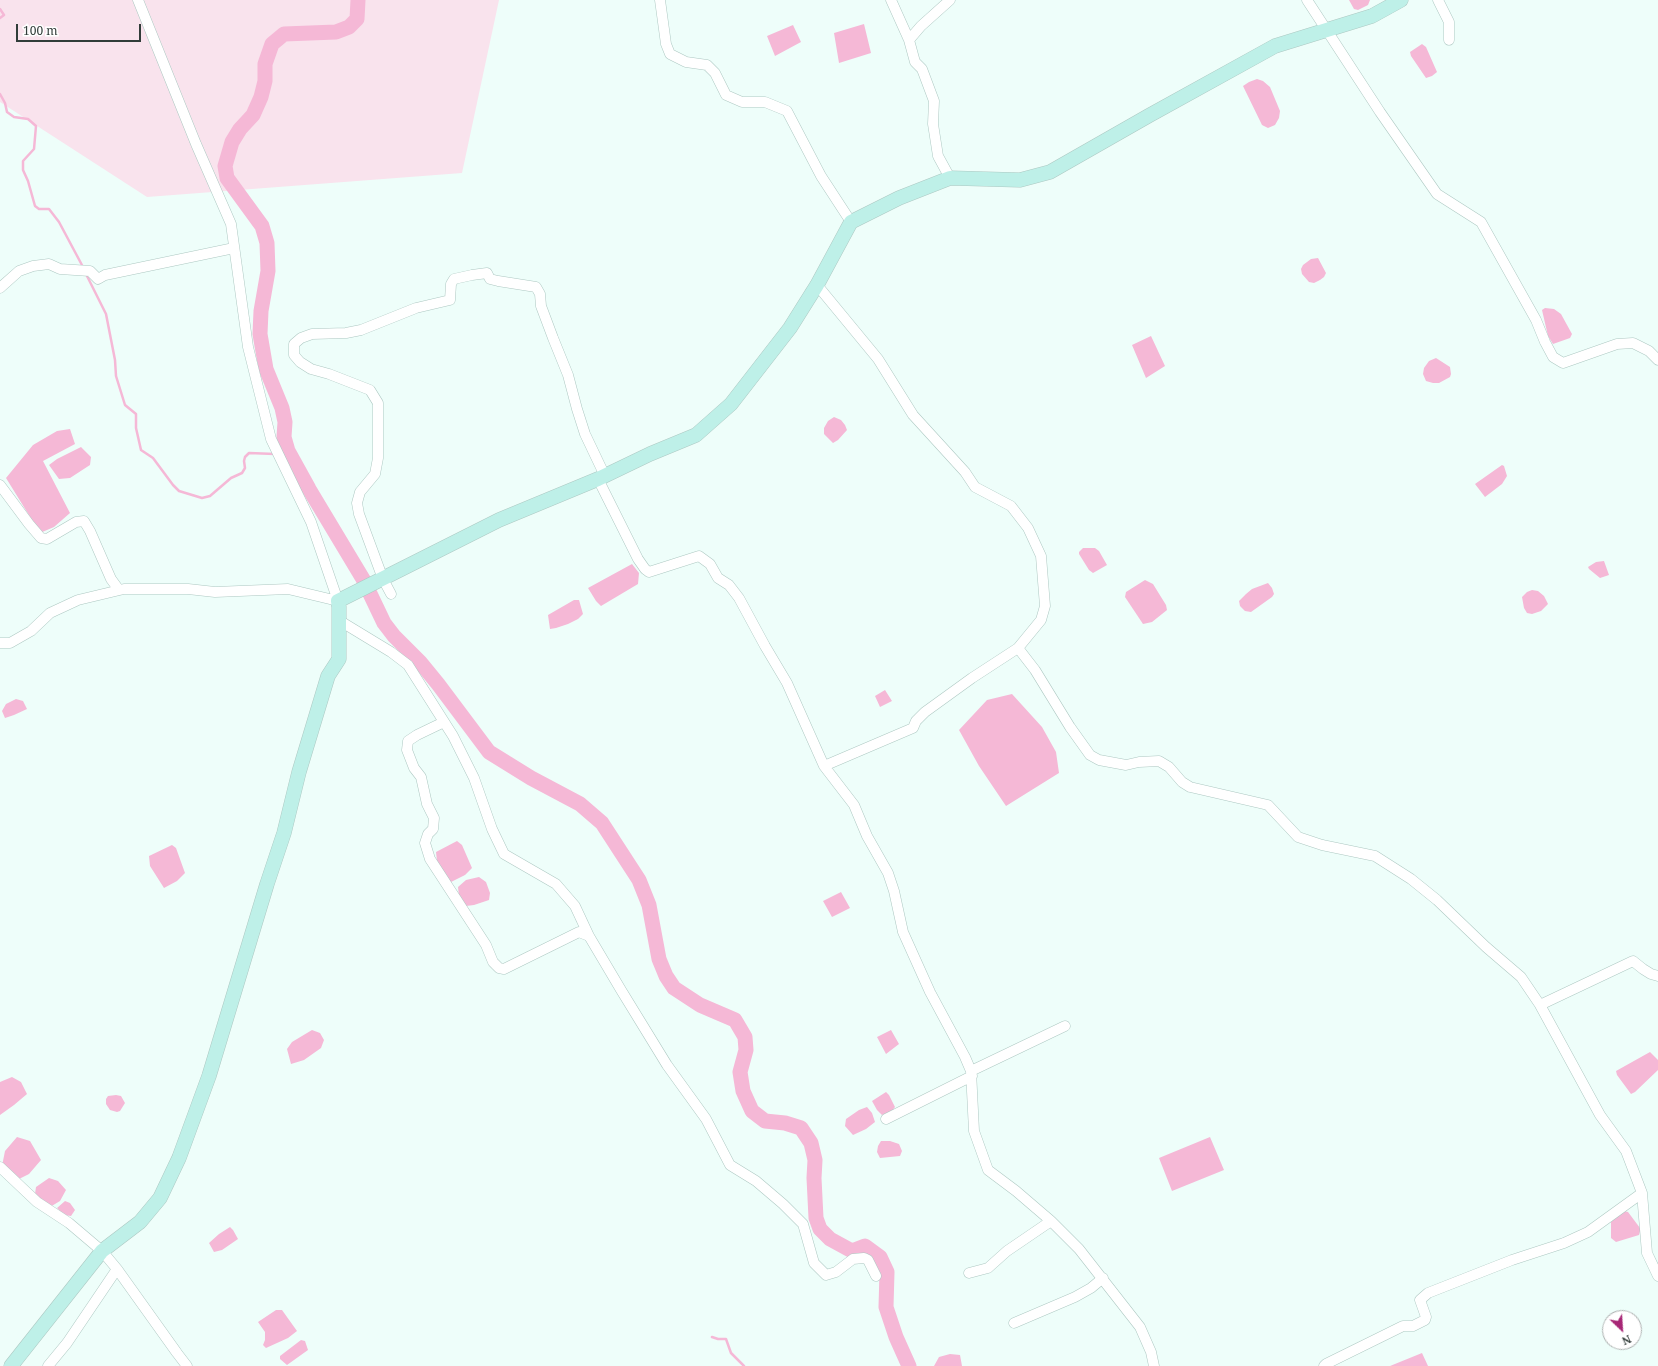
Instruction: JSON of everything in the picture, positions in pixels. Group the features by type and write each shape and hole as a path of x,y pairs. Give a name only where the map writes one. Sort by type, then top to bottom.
{"street":[{"path":"11,1366 102,1252 140,1222 160,1198 180,1158 209,1076 267,884 284,833 299,772 328,676 339,659 340,621 338,601 311,522 271,439 248,347 242,293 231,224 196,144 138,0"},
{"path":"660,0 666,44 670,54 686,62 707,65 715,74 726,95 742,102 765,102 787,110 821,176 851,222"},
{"path":"891,0 909,40 915,62 922,70 934,101 933,124 938,156 950,178"},
{"path":"909,40 921,26 950,0"},
{"path":"1307,0 1380,112 1437,194 1481,222 1536,320 1553,357 1563,363 1617,344 1633,342 1649,351 1658,360"},
{"path":"0,643 10,642 31,630 50,613 78,600 124,589 188,589 215,592 288,589 338,601 358,592 499,520 696,435 731,404 790,328 817,285 851,222 900,198 950,178 1020,180 1050,172 1275,46 1372,16 1401,0"},
{"path":"1438,0 1449,22 1449,40"},
{"path":"0,288 19,271 33,266 49,264 60,269 90,271 98,280 105,276 234,248"},
{"path":"391,594 378,581 357,503 360,492 376,474 378,458 378,403 370,390 330,374 311,369 300,362 294,355 294,344 301,338 312,334 346,333 361,330 416,308 450,300 451,284 454,279 487,273 490,279 498,282 536,287 540,294 541,306 568,375 585,434 601,477 638,559 649,572 699,556 710,564 718,578 729,584 738,598 764,646 787,683 824,766 854,805 867,836 888,874 894,891 903,932 930,992 965,1057 972,1074 974,1131 988,1170 1051,1220 1079,1249 1140,1327 1151,1352 1154,1366"},
{"path":"817,285 878,359 913,414 965,472 975,487 1011,506 1028,528 1041,556 1045,606 1041,620 1018,648 972,678 925,712 916,721 913,728 824,766"},
{"path":"0,485 41,538 47,539 76,522 84,521 90,531 111,579 119,590"},
{"path":"340,621 408,664 453,736 474,778 492,829 504,854 556,884 575,906 589,936 667,1065 706,1119 730,1165 756,1181 783,1204 803,1224 814,1263 826,1275 836,1272 853,1259 864,1258 868,1260 876,1276"},
{"path":"1018,648 1039,676 1070,727 1090,755 1099,760 1126,765 1139,762 1159,761 1169,767 1182,782 1190,787 1268,805 1298,837 1322,845 1375,856 1411,879 1437,900 1486,947 1521,977 1540,1006 1600,1115 1626,1151 1642,1193 1647,1253 1658,1276"},
{"path":"444,722 408,741 407,750 414,768 421,777 427,804 434,818 433,829 428,834 425,842 430,859 486,945 493,962 499,968 504,969 579,932 589,936"},
{"path":"1540,1006 1633,961 1651,974 1658,976"},
{"path":"886,1119 1065,1026"},
{"path":"0,1167 37,1202 68,1223 102,1252 117,1268 187,1366"},
{"path":"1324,1366 1403,1326 1413,1326 1425,1320 1426,1317 1420,1300 1428,1293 1512,1260 1564,1243 1588,1232 1642,1193"},
{"path":"969,1272 988,1268 1006,1251 1051,1220"},
{"path":"48,1366 67,1343 117,1268"},
{"path":"1014,1323 1075,1298 1103,1278"}],"shaded area":[{"path":"0,0 499,0 462,173 147,197 0,102"},
{"path":"1349,0 1370,0 1368,5 1358,10 1354,9"},
{"path":"864,24 871,53 839,63 834,33"},
{"path":"793,25 801,42 775,56 767,36"},
{"path":"1422,44 1426,47 1437,72 1426,78 1411,56 1410,52"},
{"path":"1257,79 1263,81 1270,87 1280,111 1279,118 1275,125 1268,128 1262,125 1243,86"},
{"path":"1318,258 1326,273 1320,280 1314,283 1309,282 1302,274 1301,269 1303,265 1311,259"},
{"path":"1545,308 1554,309 1561,314 1572,334 1570,338 1553,344 1548,336 1542,310"},
{"path":"1151,336 1165,366 1146,378 1132,345"},
{"path":"1436,358 1450,367 1451,374 1450,377 1439,383 1433,383 1426,381 1423,374 1424,368 1429,361"},
{"path":"834,417 841,420 847,430 838,440 833,443 824,434 824,428 828,421"},
{"path":"70,429 75,444 43,461 70,513 54,527 40,533 6,478 33,445 57,431"},
{"path":"81,447 91,457 90,465 70,478 59,479 49,465 57,459"},
{"path":"1502,465 1504,466 1507,476 1502,484 1485,497 1475,484"},
{"path":"1083,548 1095,548 1099,551 1107,565 1093,573 1089,570 1079,554"},
{"path":"1604,561 1609,575 1600,578 1588,567 1596,562"},
{"path":"632,564 639,573 638,584 601,606 588,588"},
{"path":"1145,580 1153,584 1166,605 1167,610 1152,622 1143,624 1125,597 1126,592"},
{"path":"1268,583 1274,594 1272,597 1251,612 1245,611 1240,606 1239,601 1252,589"},
{"path":"1532,590 1538,591 1544,596 1548,604 1541,611 1532,614 1527,613 1524,608 1522,597 1527,592"},
{"path":"574,600 579,600 583,614 578,619 568,624 550,629 548,615"},
{"path":"885,690 892,701 880,707 875,696"},
{"path":"1012,694 1042,727 1056,752 1059,773 1006,806 979,766 959,730 987,700"},
{"path":"16,699 23,701 27,709 5,718 2,711 6,704"},
{"path":"457,841 462,845 472,868 465,875 451,882 445,876 437,861 436,852"},
{"path":"172,845 176,848 185,873 177,881 164,888 150,866 149,856"},
{"path":"479,877 486,882 490,893 489,900 466,906 459,896 458,887 466,880"},
{"path":"841,892 850,908 832,917 823,901"},
{"path":"312,1030 320,1033 324,1040 321,1048 304,1060 291,1064 287,1049 292,1042"},
{"path":"891,1030 899,1044 886,1054 877,1037"},
{"path":"1650,1052 1658,1060 1658,1070 1631,1094 1617,1075 1616,1071"},
{"path":"12,1077 21,1082 27,1094 0,1115 0,1082"},
{"path":"886,1092 895,1107 892,1111 882,1115 872,1101"},
{"path":"108,1096 121,1096 125,1103 120,1111 117,1112 110,1110 106,1104 106,1099"},
{"path":"867,1107 872,1113 875,1122 866,1129 853,1135 845,1126 846,1119 859,1110"},
{"path":"17,1137 30,1141 41,1160 29,1174 17,1180 2,1166 5,1151"},
{"path":"1210,1137 1224,1170 1172,1191 1159,1158"},
{"path":"881,1141 890,1141 899,1144 902,1151 900,1156 880,1158 877,1152"},
{"path":"49,1178 58,1181 66,1190 60,1201 50,1207 35,1194 36,1187"},
{"path":"65,1201 70,1203 75,1210 71,1216 64,1215 57,1208"},
{"path":"1620,1212 1628,1212 1640,1228 1639,1235 1616,1242 1611,1238 1611,1222"},
{"path":"230,1227 238,1239 222,1250 214,1252 209,1243"},
{"path":"276,1310 282,1310 297,1331 288,1338 266,1348 263,1345 265,1340 265,1332 258,1322"},
{"path":"301,1340 305,1341 308,1350 287,1365 280,1359 280,1356"},
{"path":"1422,1353 1428,1366 1390,1366"},
{"path":"950,1354 960,1355 962,1366 934,1366 939,1357"}],"waterway":[{"path":"358,0 357,19 349,27 336,32 284,34 272,44 265,64 265,81 261,97 253,115 240,129 232,142 225,166 227,178 262,226 267,243 268,271 261,311 260,334 266,369 282,408 285,422 284,437 288,451 363,579 384,623 438,684 489,752 531,778 580,804 602,823 639,880 649,905 659,959 666,976 674,988 700,1005 735,1020 745,1037 746,1050 740,1072 743,1091 752,1111 765,1121 785,1123 801,1128 811,1143 815,1160 814,1178 816,1218 820,1229 830,1239 852,1251 865,1246 880,1257 887,1272 886,1307 896,1337 909,1366"},
{"path":"0,9 4,15 0,18"},
{"path":"0,94 5,103 7,112 14,117 28,119 36,126 34,149 23,161 23,170 28,181 35,206 39,209 49,209 59,222 83,267"},
{"path":"86,274 106,314 115,360 116,376 125,405 136,414 136,428 141,450 153,458 179,491 202,498 210,496 231,478 242,473 245,468 245,457 249,453 275,454"},
{"path":"281,453 288,451"},
{"path":"712,1337 726,1339 731,1353 744,1366"}]}
